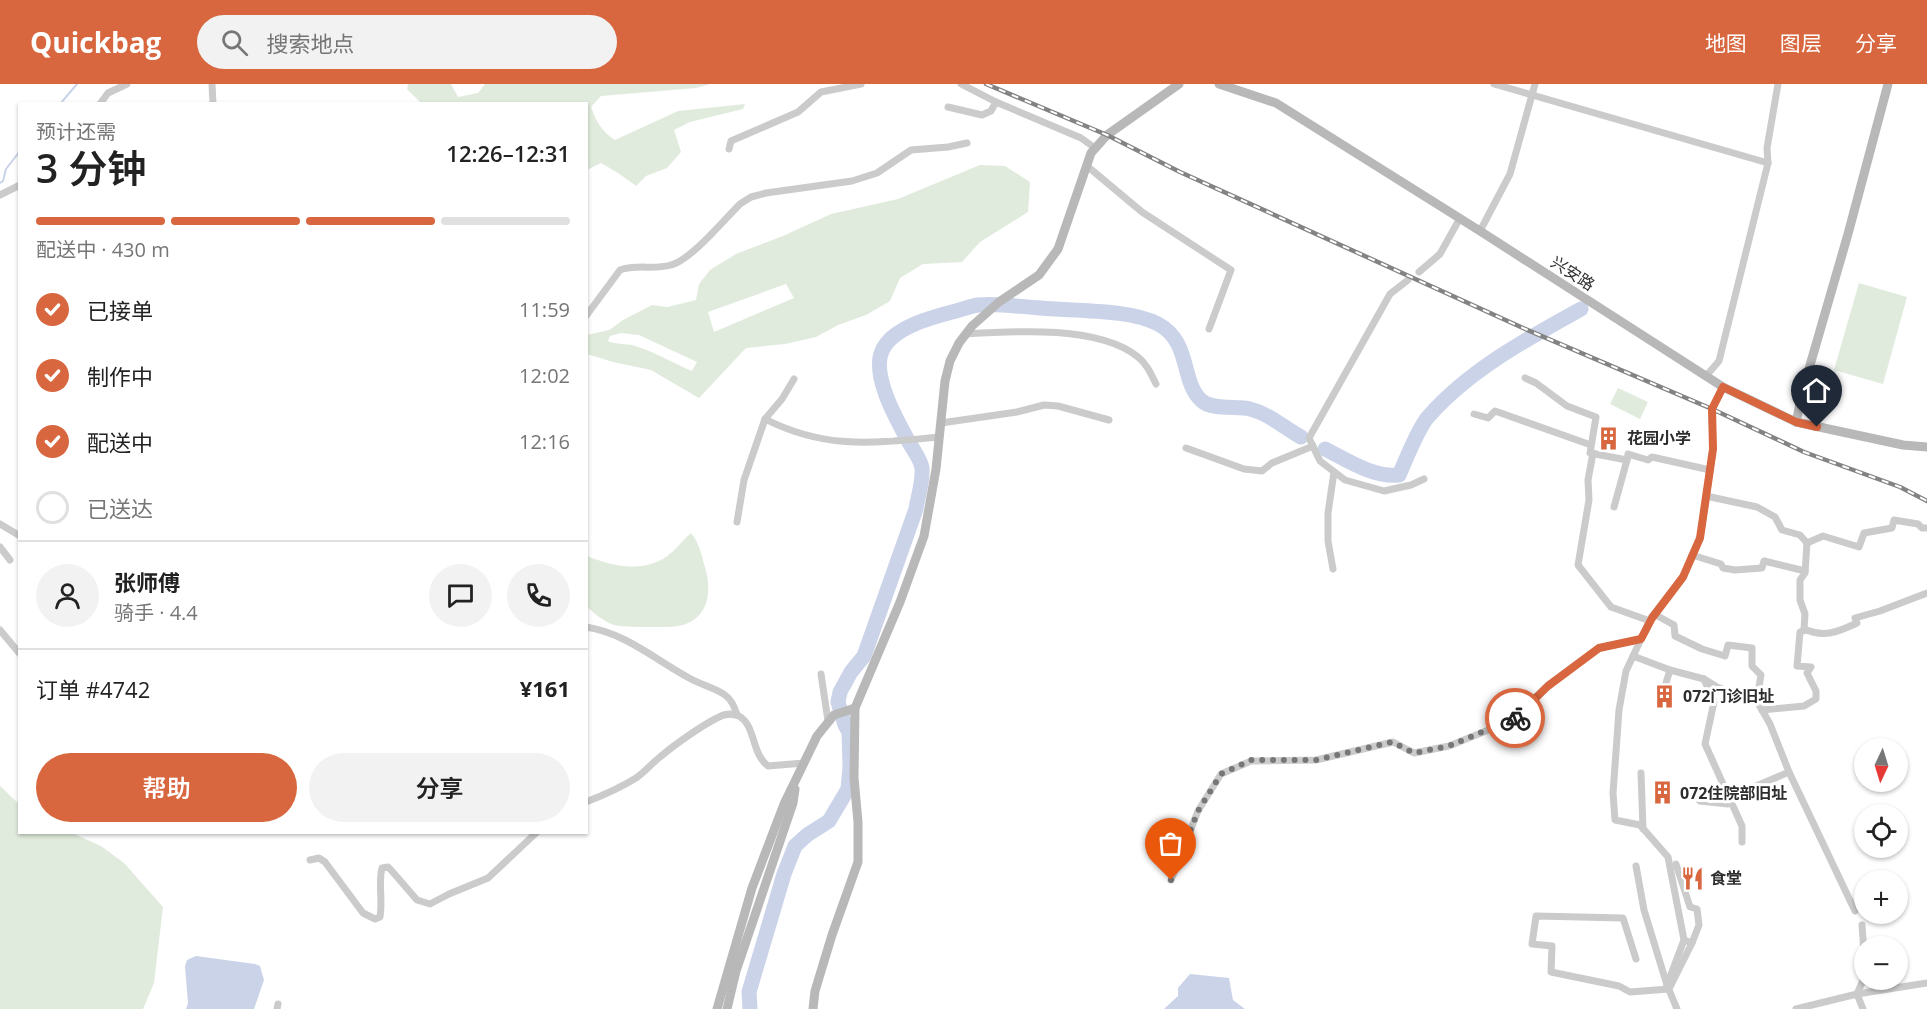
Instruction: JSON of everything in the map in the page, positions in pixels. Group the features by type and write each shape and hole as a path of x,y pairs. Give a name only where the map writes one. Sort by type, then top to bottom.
{"street":[{"path":"101,102 108,93 128,84"},
{"path":"212,84 213,102"},
{"path":"729,149 731,141 798,111 821,92 861,84"},
{"path":"961,84 996,102 1082,138 1095,148"},
{"path":"813,1009 815,991 832,935 858,862 858,822 854,777 855,708 900,602 924,536 936,469 947,371 954,352 965,334 980,318 1039,275 1058,249 1091,153 1095,148 1107,135 1179,84"},
{"name":"兴安路","path":"1219,84 1276,103 1723,387 1796,422 1903,445 1927,447"},
{"path":"1494,84 1767,163"},
{"path":"1480,231 1498,201 1510,174 1535,84"},
{"path":"1706,376 1719,361 1767,163 1767,147 1778,84"},
{"path":"1796,422 1888,84"},
{"path":"948,107 982,115 991,111 996,102"},
{"path":"588,313 620,270 635,267 671,266 685,259 740,204 751,198 766,193 852,181 877,173 911,150 967,143"},
{"path":"1087,166 1142,212 1232,270 1209,329"},
{"path":"0,195 18,186"},
{"path":"1419,273 1440,254 1460,218"},
{"path":"1408,280 1390,294 1309,438 1320,461 1345,480 1384,491 1411,485 1424,479"},
{"path":"965,334 1049,331 1088,336 1120,346 1138,357 1150,370 1156,384"},
{"path":"1525,378 1536,383 1567,406 1596,417 1590,453 1627,460"},
{"path":"738,522 744,480 765,419 782,399 794,379"},
{"path":"1688,942 1668,857 1640,825 1615,820 1613,793 1626,671 1652,618 1683,577 1700,538 1713,449 1712,409 1723,387"},
{"path":"941,423 1017,412 1044,405 1058,406 1109,420"},
{"path":"1474,414 1488,418 1496,411 1591,445"},
{"path":"765,419 787,430 844,443 939,437"},
{"path":"1186,448 1244,469 1262,471 1272,463 1313,446"},
{"path":"1593,453 1588,480 1589,500 1578,565 1611,607 1674,625 1675,636 1702,650 1725,656 1728,645 1752,648 1752,666 1761,675 1758,692 1754,696"},
{"path":"1614,507 1628,454 1648,460 1652,457 1710,470"},
{"path":"1333,569 1328,541 1328,513 1334,472"},
{"path":"1706,496 1757,507 1775,517 1782,530 1800,535 1807,543 1805,571 1800,580 1800,600 1805,614 1804,629 1816,635 1833,633 1857,624 1855,618 1927,593"},
{"path":"1807,543 1823,536 1859,547 1864,533 1892,528 1894,520 1927,528"},
{"path":"0,524 18,535"},
{"path":"0,548 10,560"},
{"path":"1692,555 1735,570 1762,568 1764,561 1805,571"},
{"path":"588,627 600,629 620,637 726,696 733,704 737,715"},
{"path":"0,630 18,652"},
{"path":"1762,711 1804,706 1816,699 1816,691 1807,673 1811,667 1797,666 1800,632 1806,630"},
{"path":"1171,880 1198,811 1221,774 1251,760 1316,760 1392,742 1414,753 1449,746 1513,720 1548,686 1599,648 1641,639"},
{"path":"1634,656 1670,670 1704,679 1734,694 1754,696"},
{"path":"1665,686 1670,670"},
{"path":"821,674 831,718"},
{"path":"1704,679 1714,702 1705,744 1742,826 1742,842"},
{"path":"1754,696 1770,724 1789,772 1854,909"},
{"path":"717,1009 752,888 796,780 817,736 831,718 855,708"},
{"path":"588,801 615,791 718,717 729,714 737,715 745,721 761,761 768,766 804,763"},
{"path":"1701,801 1728,804 1730,798 1789,772"},
{"path":"1641,773 1643,829"},
{"path":"727,1009 736,971 793,803 796,780"},
{"path":"310,860 320,858 325,862 363,913 375,919 380,917 381,912 379,886 382,868 388,867 392,870 417,900 430,904 488,878 535,834"},
{"path":"1668,987 1688,942 1700,925 1697,909 1690,907 1676,864"},
{"path":"1635,866 1644,910 1677,1009"},
{"path":"1636,959 1623,918 1536,916 1532,944 1552,946 1551,972 1619,986 1630,992 1668,987"},
{"path":"1862,925 1863,936"},
{"path":"1796,1009 1857,994 1927,983"},
{"path":"1859,990 1857,994 1863,1009"}],"green space":[{"path":"408,84 451,84 458,97 478,93 485,84 710,84 696,88 601,96 591,107 600,126 615,140 678,111 745,104 743,109 690,122 674,130 681,152 667,168 646,176 636,186 601,163 588,170 588,102 420,102 407,89"},
{"path":"980,165 1005,166 1030,182 1028,212 980,242 962,262 923,264 900,278 890,301 866,315 838,325 816,337 785,344 746,348 699,398 651,370 588,354 588,335 609,330 652,305 667,307 696,300 699,284 710,270 736,254 831,214 898,199","holes":["786,284 794,298 714,332 708,312","621,333 639,335 697,362 692,371 642,348 608,341 610,336"]},
{"path":"1859,283 1907,297 1883,384 1834,370"},
{"path":"1618,388 1648,402 1640,419 1610,404"},
{"path":"691,533 700,551 708,586 707,601 695,619 684,625 675,626 623,626 607,622 588,608 588,556 608,563 641,566 662,560"},
{"path":"0,786 18,803 18,834 74,834 101,846 124,863 163,907 154,983 143,1009 0,1009"}],"water":[{"path":"196,956 260,966 264,980 254,1009 186,1009 188,1003 185,966 187,960"},
{"path":"1190,974 1229,978 1233,1000 1245,1009 1164,1009 1178,996 1178,988"}],"waterway":[{"path":"62,102 77,84"},
{"path":"0,183 3,181 6,169 18,154"},
{"path":"750,1009 749,992 784,874 795,846 829,821 848,789 849,732 838,702 840,692 851,672 864,656 916,509 922,468 887,399 883,386 880,361 887,343 895,335 914,324 978,305 1117,313 1146,319 1169,332 1176,341 1195,393 1202,401 1212,406 1257,411 1301,437"},
{"path":"1325,449 1370,471 1399,475 1424,422 1444,400 1480,370 1581,309"}],"railway":[{"path":"986,84 1107,135 1180,172 1523,328 1712,409 1804,452 1900,487 1927,501"}],"way so far":[{"path":"1171,880 1198,811 1221,774 1251,760 1316,760 1392,742 1414,753 1449,746 1515,718"}],"place":[{"name":"花园小学","path":"1609,438"},
{"name":"072门诊旧址","path":"1665,696"},
{"name":"072住院部旧址","path":"1662,793"},
{"name":"食堂","path":"1692,878"}],"route":[{"path":"1515,718 1548,686 1599,648 1641,639 1652,618 1683,577 1700,538 1713,449 1712,409 1723,387 1796,422 1817,427"}]}
